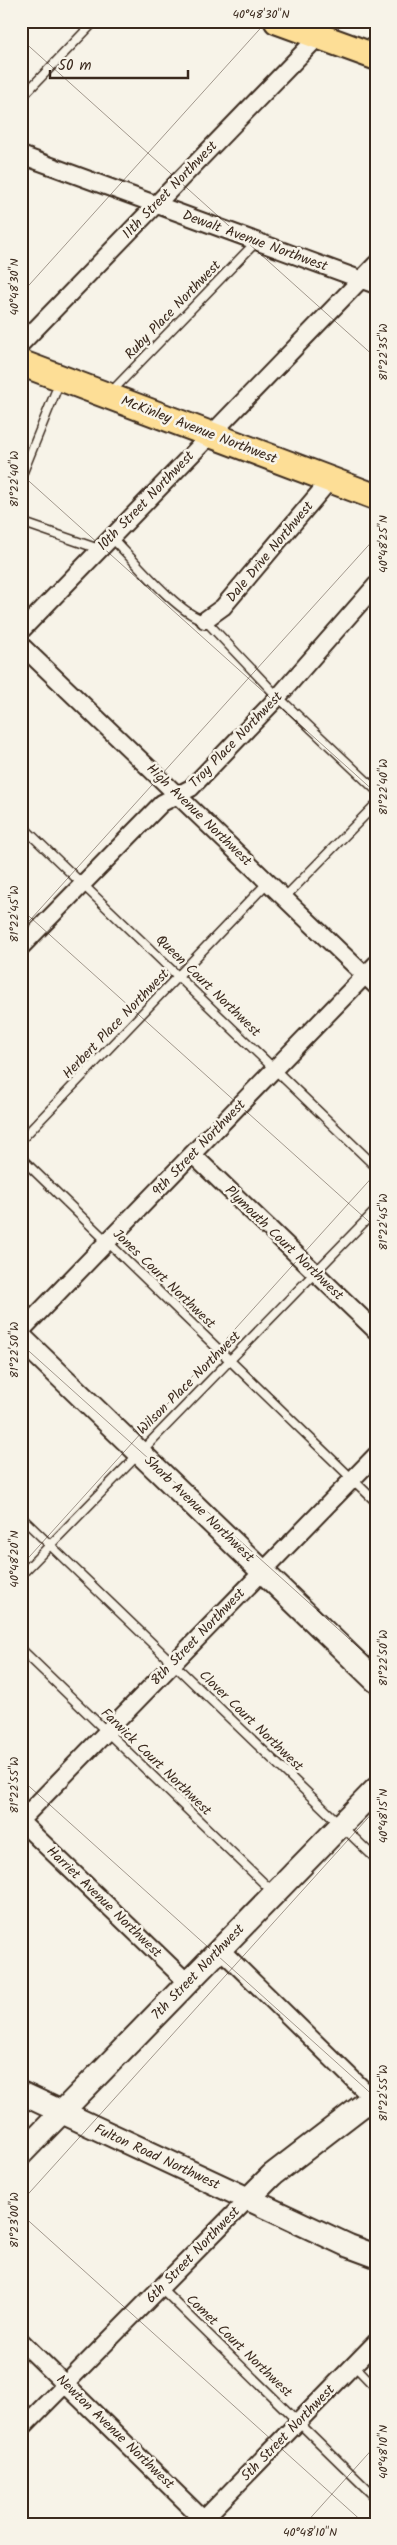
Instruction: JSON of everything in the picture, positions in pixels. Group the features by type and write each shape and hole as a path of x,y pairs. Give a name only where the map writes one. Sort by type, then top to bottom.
{"main road":[{"path":"277,21 376,57"},
{"name":"McKinley Avenue Northwest","path":"21,363 376,497"}],"street":[{"name":"11th Street Northwest","path":"21,344 318,36"},
{"name":"Dewalt Avenue Northwest","path":"21,155 368,282"},
{"name":"10th Street Northwest","path":"21,631 210,434 368,282 376,264"},
{"name":"Dale Drive Northwest","path":"205,620 223,608 330,480"},
{"name":"Troy Place Northwest","path":"21,947 162,803 191,788 278,697 376,585"},
{"name":"High Avenue Northwest","path":"21,645 269,882 372,975"},
{"name":"9th Street Northwest","path":"21,1331 192,1154 372,975"},
{"name":"Plymouth Court Northwest","path":"192,1154 376,1331"},
{"name":"Shorb Avenue Northwest","path":"21,1338 376,1681"},
{"name":"8th Street Northwest","path":"21,1821 376,1455"},
{"name":"7th Street Northwest","path":"21,2154 376,1789"},
{"name":"Harriet Avenue Northwest","path":"21,1821 188,1982"},
{"path":"220,1949 374,2096"},
{"name":"Fulton Road Northwest","path":"21,2093 248,2199 376,2256"},
{"name":"6th Street Northwest","path":"21,2429 272,2175 374,2096"},
{"name":"Newton Avenue Northwest","path":"21,2341 204,2522"},
{"name":"5th Street Northwest","path":"204,2522 376,2342"}],"lane":[{"path":"21,98 96,21"},
{"name":"Ruby Place Northwest","path":"107,396 257,242"},
{"path":"21,477 61,378"},
{"path":"21,522 99,549"},
{"path":"111,537 183,609 198,619 205,620 278,697 376,790"},
{"path":"285,896 376,804"},
{"name":"Queen Court Northwest","path":"21,825 84,883 376,1167"},
{"name":"Herbert Place Northwest","path":"21,1140 269,882"},
{"name":"Jones Court Northwest","path":"21,1158 376,1502"},
{"name":"Wilson Place Northwest","path":"21,1575 376,1210"},
{"name":"Clover Court Northwest","path":"21,1517 376,1859"},
{"name":"Farwick Court Northwest","path":"21,1649 274,1893"},
{"name":"Comet Court Northwest","path":"161,2288 376,2498"},
{"path":"354,2365 376,2388"}]}
